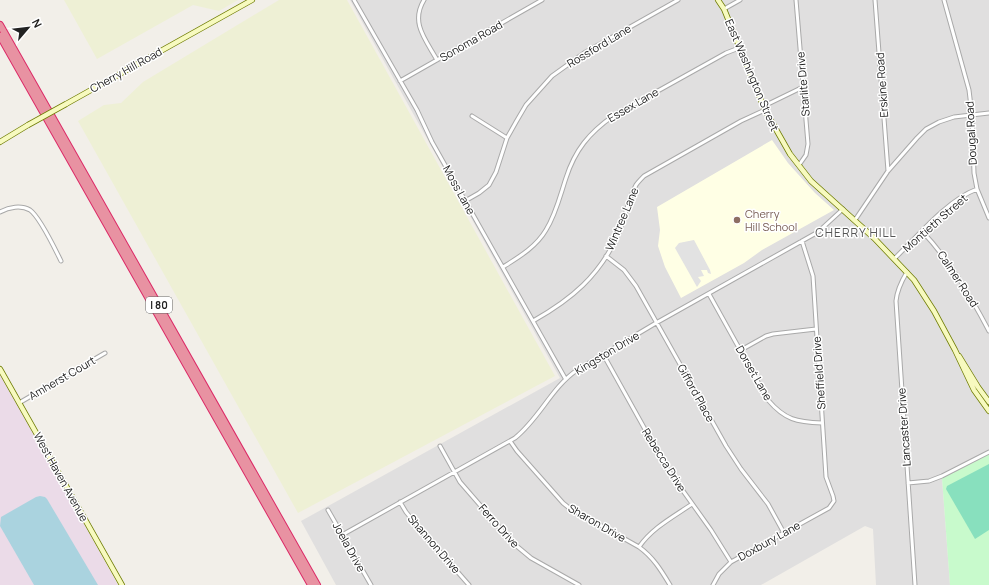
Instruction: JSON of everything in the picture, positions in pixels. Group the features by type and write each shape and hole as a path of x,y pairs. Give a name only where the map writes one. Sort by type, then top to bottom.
{"highway":[{"name":"I 80","path":"0,24 317,585"},
{"name":"I 80","path":"0,36 311,585"}],"street":[{"name":"Cherry Hill Road","path":"0,142 252,0"},
{"name":"Moss Lane","path":"354,0 417,110 432,142 565,378"},
{"path":"424,0 418,14 418,23 420,31 437,60"},
{"name":"Sonoma Road","path":"400,81 542,0"},
{"name":"Rossford Lane","path":"465,201 489,185 496,172 507,138 526,105 552,76 584,53 678,0"},
{"name":"East Washington Street","path":"718,0 724,9 739,48 776,132 790,154 811,181 843,209 907,272 927,300 955,350 974,390 989,411"},
{"path":"724,9 740,0"},
{"name":"Starlite Drive","path":"796,0 808,144 806,155 798,166"},
{"name":"Erskine Road","path":"875,0 888,171"},
{"name":"Dougal Road","path":"944,0 969,90 972,115 974,173 977,190 989,218"},
{"name":"Essex Lane","path":"502,267 523,255 546,231 554,217 572,162 588,136 613,116 726,53 739,48"},
{"name":"Wintree Lane","path":"533,321 553,310 572,296 591,278 618,235 636,185 644,176 803,87"},
{"path":"854,220 888,171 916,138 926,129 939,122 954,117 989,113"},
{"path":"472,116 507,138"},
{"name":"Montieth Street","path":"894,259 922,231 958,199 967,193 977,190"},
{"path":"0,212 11,208 21,207 29,210 36,216 61,261"},
{"name":"Kingston Drive","path":"342,535 510,441 530,424 556,388 565,378 576,370 818,232 843,209"},
{"name":"Calmer Road","path":"922,231 936,246 956,274 989,331"},
{"name":"Sheffield Drive","path":"802,241 812,276 826,477 833,496 833,504"},
{"name":"Gifford Place","path":"606,256 620,267 630,278 726,446 741,469 768,504 784,533"},
{"name":"Lancaster Drive","path":"907,272 897,292 896,301 915,585"},
{"name":"Dorset Lane","path":"709,294 768,400 776,410 793,420 822,423"},
{"path":"741,350 766,336 773,334 816,329"},
{"name":"East Washington Street","path":"955,350 989,402"},
{"name":"Amherst Court","path":"19,403 105,353"},
{"name":"Rebecca Drive","path":"604,354 666,467 731,562"},
{"name":"West Haven Avenue","path":"0,369 122,585"},
{"name":"Sharon Drive","path":"510,441 562,503 639,547 654,560 670,585"},
{"name":"Ferro Drive","path":"440,446 460,482 522,551 539,563 579,585"},
{"path":"908,483 929,481 989,452"},
{"name":"Shannon Drive","path":"400,502 410,518 469,585"},
{"path":"639,547 645,538 654,530 692,504"},
{"name":"Doxbury Lane","path":"714,585 719,574 731,562 833,504"},
{"name":"Joela Drive","path":"328,510 371,585"}],"shaded area":[{"path":"64,0 238,0 219,11 193,5 97,59"},
{"path":"279,0 347,0 555,376 298,513 78,121 104,105 121,103 143,82"},
{"path":"350,0 989,0 989,454 942,478 950,585 876,585 873,529 865,526 761,585 336,585 301,521 560,378"},
{"name":"Cherry Hill School","path":"772,140 788,163 815,193 834,210 762,250 744,263 681,298 665,267 658,246 660,230 657,207"},
{"path":"694,240 711,274 708,273 707,270 701,270 704,276 698,277 701,281 697,287 675,248 679,243"},
{"path":"0,374 72,502 118,585 0,585"}],"green space":[{"path":"989,454 989,585 950,585 942,478"},
{"path":"989,464 989,530 975,539 946,489 947,486"}],"water":[{"path":"40,496 47,499 98,585 34,585 0,526 1,517"}],"place":[{"name":"Cherry Hill School","path":"737,220"}],"district":[{"name":"CHERRY HILL","path":"856,233"}]}
